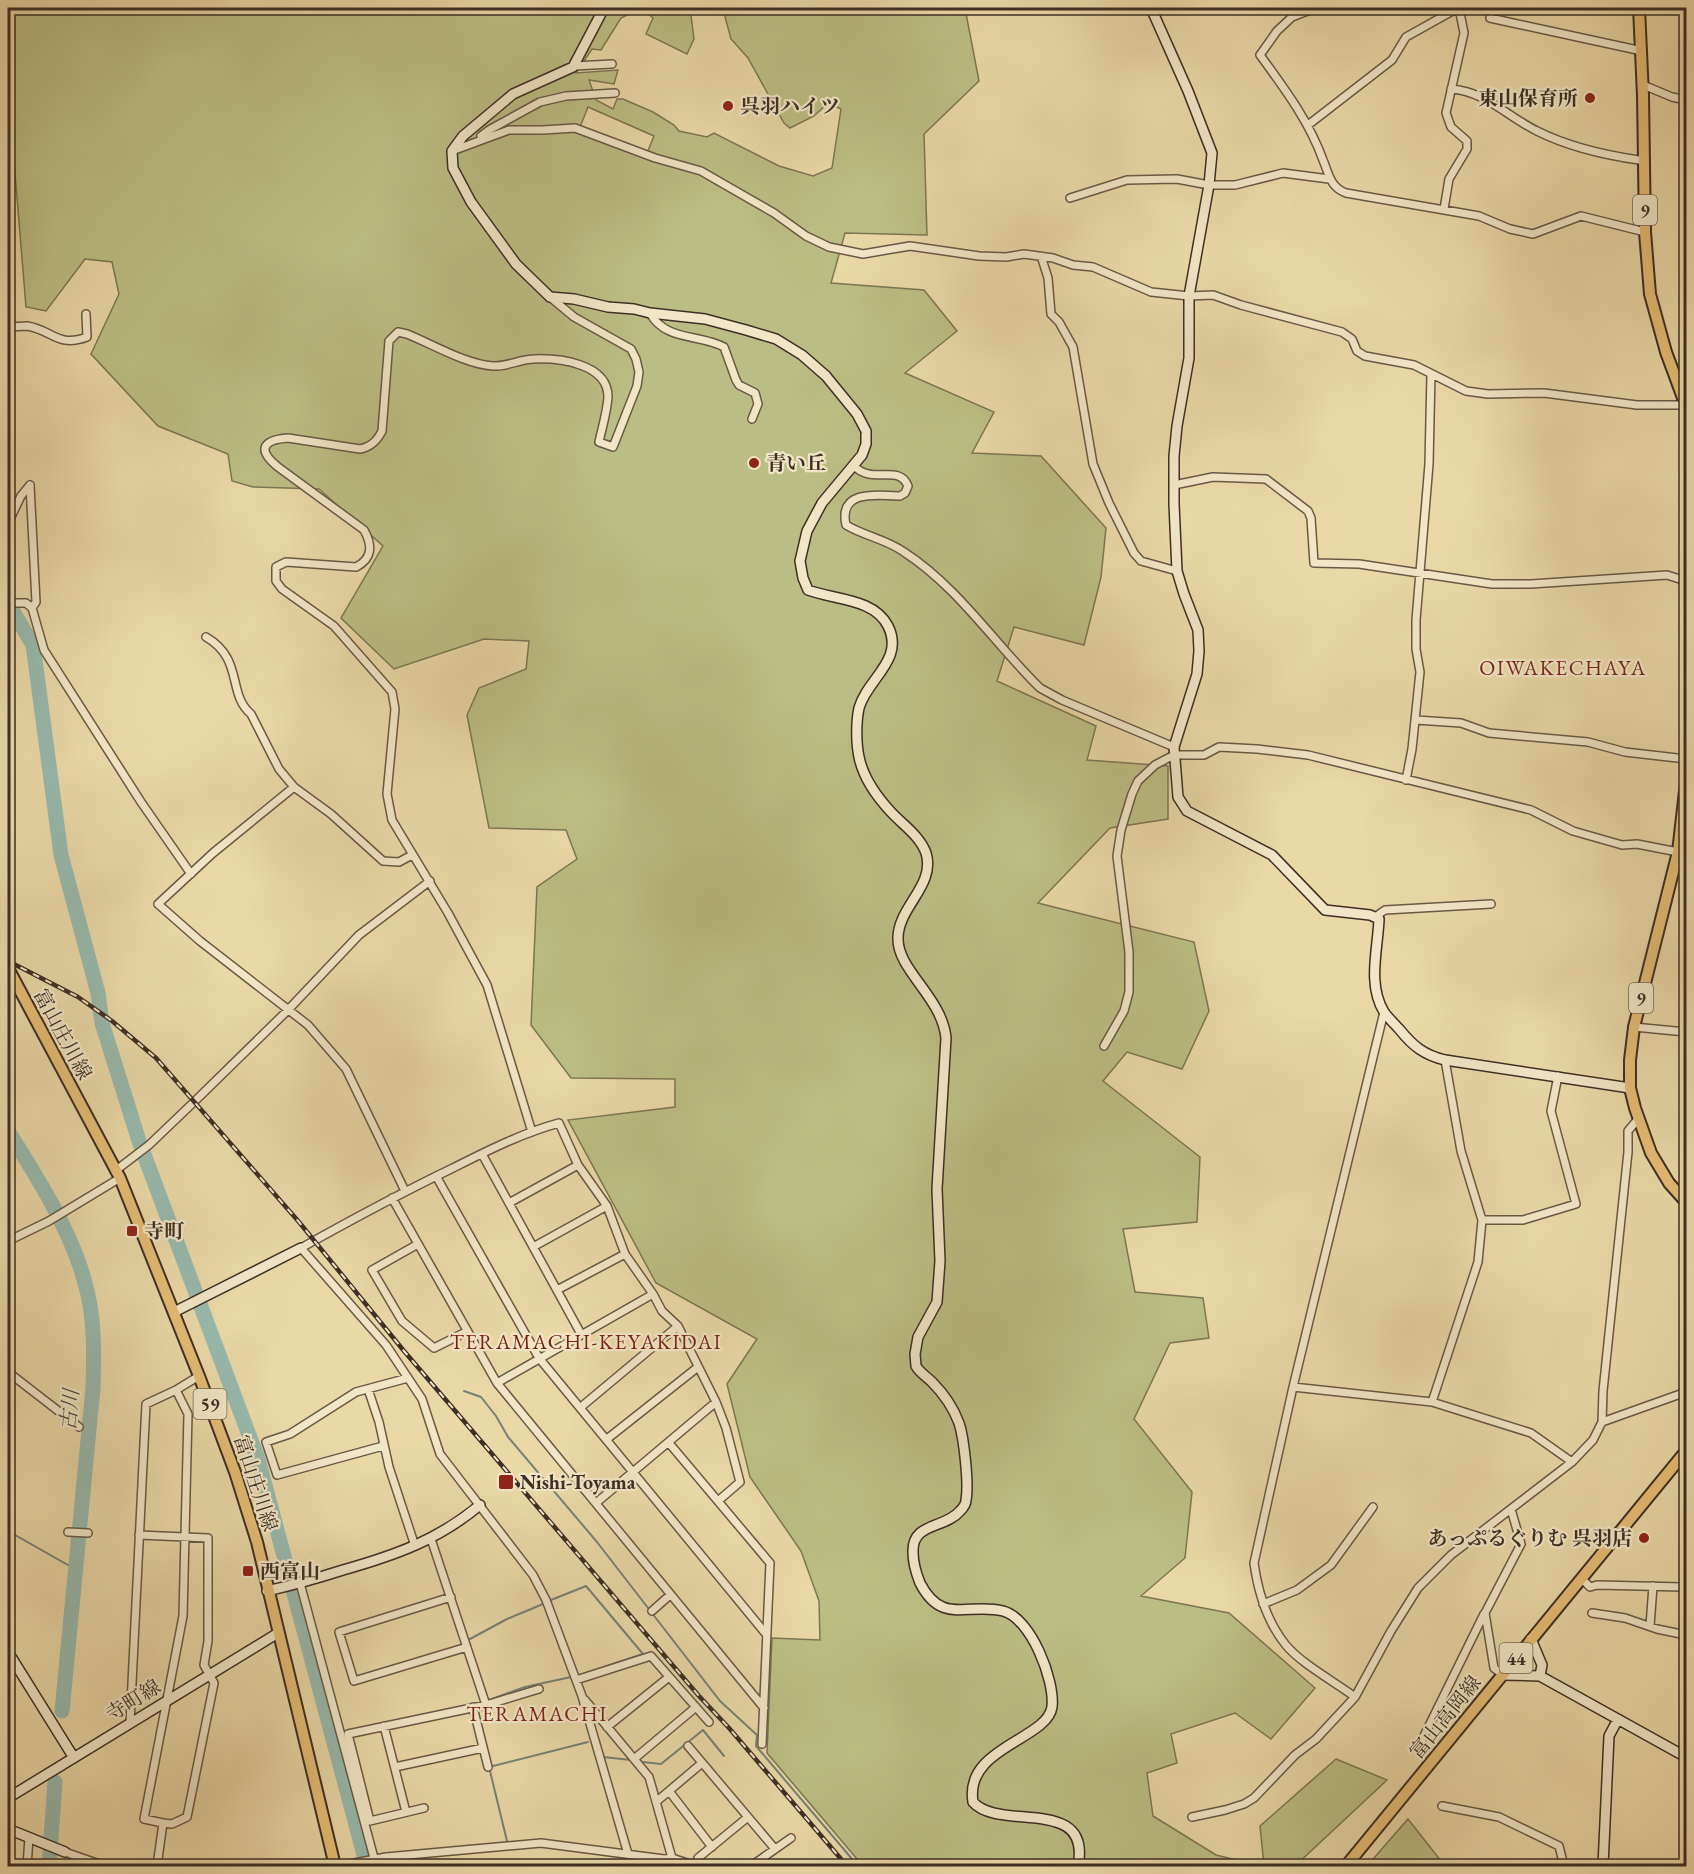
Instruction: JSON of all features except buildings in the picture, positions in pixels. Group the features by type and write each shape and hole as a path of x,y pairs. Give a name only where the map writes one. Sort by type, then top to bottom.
{"main road":[{"name":"9","path":"1639,8 1650,294 1663,342 1686,406"},
{"name":"9","path":"1686,782 1678,852 1634,1027 1629,1060 1630,1089 1651,1153 1670,1183 1686,1202"},
{"name":"富山庄川線","path":"8,969 118,1175 200,1376 235,1472 257,1542 267,1591 337,1866"},
{"name":"富山高岡線","path":"1346,1866 1686,1451"}],"street":[{"path":"574,66 604,8"},
{"path":"1151,8 1212,153 1209,185 1189,296 1189,358 1177,426 1174,485 1177,571 1198,630 1199,651 1197,674 1174,751 1178,798 1187,811 1272,855 1325,910 1375,916 1379,919 1374,977 1376,994 1384,1012 1418,1050 1431,1057 1445,1060 1630,1089"},
{"path":"1315,8 1292,17 1277,32 1260,55 1308,125 1329,179 1336,188 1346,192 1479,216 1510,229 1533,234 1581,216 1646,232"},
{"path":"1308,125 1392,60 1406,37 1458,8 1464,33 1446,113 1448,121 1468,144 1449,179 1444,209"},
{"path":"1491,8 1490,18 1642,51"},
{"path":"532,1132 487,985 430,882 392,820 388,808 387,794 395,709 392,692 334,626 282,590 276,581 276,567 286,562 356,567 363,564 371,550 369,539 364,530 267,458 264,453 270,441 288,438 360,449 377,440 382,431 389,341 393,334 398,332 480,364 504,365 533,359 567,361 589,368 602,381 608,396 599,442 613,447 637,386 639,372 631,349 574,317 516,264 471,202 453,168 452,151 463,136 513,94 527,86 574,66 612,64"},
{"path":"1643,85 1686,100"},
{"path":"1452,89 1479,95 1535,130 1568,144 1639,160"},
{"path":"475,142 489,129 540,102 566,96 615,93"},
{"path":"452,151 509,130 575,128 655,158 701,171 774,213 806,236 829,247 863,254 910,246 979,256 1006,257 1024,254 1053,258 1073,265 1093,267 1151,292 1189,296 1213,295 1241,305 1342,332 1352,339 1357,351 1365,356 1404,362 1466,391 1488,394 1544,393 1636,405 1686,406"},
{"path":"1070,198 1127,180 1177,179 1209,185 1235,184 1283,173 1329,179"},
{"path":"1041,256 1048,278 1052,314 1074,347 1093,464 1109,503 1134,553 1141,561 1177,571"},
{"path":"550,297 574,298 608,307 634,309 650,314 705,319 776,339 802,355 826,376 857,414 866,431 866,444 862,455 822,503 807,531 800,561 808,590 825,596 866,604 887,624 891,633 891,651 888,660 860,706 859,757 879,797 920,842 926,854 926,873 921,888 902,918 898,938 900,952 906,964 936,1005 945,1023 946,1038 937,1189 940,1261 937,1302 918,1337 915,1354 916,1366 945,1396 959,1425 967,1481 966,1502 959,1513 950,1520 922,1530 915,1537 914,1563 927,1594 939,1606 946,1610 1005,1611 1033,1638 1044,1661 1050,1685 1052,1706 1048,1719 1001,1750 980,1769 973,1788 973,1802 977,1807 990,1812 1054,1821 1065,1825 1073,1834 1079,1847 1078,1866"},
{"path":"8,327 27,326 57,339 73,342 87,338 87,314"},
{"path":"650,314 656,325 671,332 724,347 735,380 739,385 755,393 758,404 752,419"},
{"path":"1406,780 1416,720 1420,672 1416,649 1416,620 1429,464 1431,374"},
{"path":"854,465 866,475 900,475 908,486 905,493 900,496 861,495 854,499 847,508 844,518 846,525 856,531 884,540 903,551 930,572 968,609 1040,688 1062,699 1174,751 1204,755 1219,747 1308,755 1531,810 1573,831 1622,845 1637,844 1678,852"},
{"path":"1174,485 1213,477 1266,479 1308,511 1311,518 1314,563 1359,564 1492,584 1531,584 1667,575 1686,581"},
{"path":"8,523 21,496 30,485 36,602 32,608"},
{"path":"10,603 26,603 32,608 44,650 141,802 191,874"},
{"path":"206,637 216,643 230,661 240,700 251,714 279,769 294,787 331,814 383,861 399,862 412,855"},
{"path":"1416,720 1461,723 1489,733 1588,742 1625,752 1686,759"},
{"path":"1104,1046 1124,1011 1130,992 1130,961 1117,856 1121,830 1138,781 1174,751"},
{"path":"294,787 213,853 158,904 200,941 308,1025 346,1069 405,1191"},
{"path":"8,1241 65,1212 118,1175 134,1156 149,1145 288,1010 359,935 430,882"},
{"path":"1375,916 1384,910 1491,904"},
{"path":"1355,1697 1285,1645 1263,1604 1254,1563 1293,1387 1384,1012"},
{"path":"1634,1027 1686,1032"},
{"path":"1432,1402 1478,1262 1482,1220 1461,1151 1445,1060"},
{"path":"1482,1220 1523,1220 1576,1204 1551,1110 1558,1076"},
{"path":"1192,1817 1225,1810 1254,1798 1294,1755 1316,1739 1355,1697 1391,1631 1418,1588 1451,1555 1572,1462 1593,1440 1602,1422 1603,1391 1628,1152 1628,1131 1638,1119"},
{"path":"174,1312 301,1248 405,1191 482,1154 559,1123 578,1165 607,1206 625,1254 662,1311 678,1326 716,1402 726,1428 740,1482 718,1501"},
{"path":"482,1154 581,1334"},
{"path":"509,1203 578,1165"},
{"path":"436,1176 539,1358 766,1634"},
{"path":"392,1198 496,1383 764,1708"},
{"path":"533,1247 607,1206"},
{"path":"418,1244 372,1269 402,1321 434,1348 466,1332"},
{"path":"301,1248 386,1345 422,1399 440,1454 533,1575 546,1600 582,1696 628,1854"},
{"path":"557,1290 625,1254"},
{"path":"496,1383 653,1294"},
{"path":"581,1407 678,1326"},
{"path":"607,1439 698,1367"},
{"path":"8,1372 79,1427"},
{"path":"130,1723 146,1404 200,1376"},
{"path":"383,1446 277,1475 266,1442 290,1434 356,1392 408,1378"},
{"path":"1293,1387 1432,1402 1531,1432 1572,1462"},
{"path":"368,1389 379,1422 383,1446 415,1546"},
{"path":"139,1534 185,1537 208,1538 208,1641 204,1665 214,1683 187,1817 172,1824 144,1820 183,1616 185,1537 188,1414 176,1390"},
{"path":"1602,1422 1686,1392"},
{"path":"596,1503 716,1402"},
{"path":"669,1443 770,1563 762,1744"},
{"path":"267,1591 391,1556 431,1539 459,1522 480,1505"},
{"path":"1263,1604 1297,1590 1331,1565 1373,1507"},
{"path":"1419,1746 1521,1544 1510,1509"},
{"path":"68,1532 88,1533"},
{"path":"431,1539 486,1705"},
{"path":"1581,1578 1590,1587 1597,1585 1682,1587 1686,1583"},
{"path":"300,1583 374,1858"},
{"path":"1650,1626 1653,1586"},
{"path":"652,1611 670,1595"},
{"path":"451,1597 339,1632 354,1681 467,1647"},
{"path":"1592,1612 1686,1635"},
{"path":"1485,1613 1494,1668 1503,1675 1540,1676 1686,1757"},
{"name":"寺町線","path":"8,1798 278,1633"},
{"path":"1531,1639 1542,1665 1540,1676"},
{"path":"8,1652 74,1758"},
{"path":"576,1680 651,1656 709,1722"},
{"path":"607,1727 669,1677"},
{"path":"424,1808 370,1821 348,1734 486,1705 539,1689"},
{"path":"582,1696 649,1777 672,1858"},
{"path":"473,1707 488,1767"},
{"path":"634,1759 696,1707"},
{"path":"1603,1866 1609,1736 1618,1719"},
{"path":"384,1726 406,1812"},
{"path":"688,1746 775,1849"},
{"path":"395,1767 483,1748"},
{"path":"656,1802 702,1763"},
{"path":"669,1791 712,1847"},
{"path":"1442,1806 1499,1817 1559,1846 1564,1866"},
{"path":"337,1866 374,1858 541,1843 664,1859 672,1858 696,1866 698,1858 748,1817"},
{"path":"157,1866 163,1823"},
{"path":"8,1829 64,1851 87,1863 105,1866"},
{"path":"751,1866 791,1838"},
{"path":"27,1866 33,1839"},
{"path":"386,1857 391,1866"}],"green space":[{"path":"8,8 642,8 621,18 601,50 592,49 576,73 618,70 614,84 589,80 596,100 613,109 617,99 623,99 653,112 674,125 679,131 707,137 714,133 779,166 813,176 832,168 841,109 828,103 814,116 790,128 784,123 748,58 731,39 724,13 726,8 965,8 979,81 924,134 927,235 845,233 831,283 924,290 957,331 905,373 994,412 972,453 1041,456 1106,528 1101,577 1084,645 1014,627 997,681 1096,726 1087,760 1168,766 1168,819 1110,828 1038,903 1194,942 1209,1011 1182,1069 1127,1052 1103,1081 1200,1157 1197,1222 1123,1229 1135,1292 1203,1298 1209,1338 1170,1343 1134,1419 1192,1492 1185,1558 1141,1596 1229,1613 1315,1688 1271,1739 1235,1713 1171,1734 1177,1763 1147,1773 1153,1816 1216,1855 1261,1866 863,1866 767,1753 772,1638 820,1640 819,1601 801,1551 750,1477 727,1384 757,1339 656,1283 568,1120 675,1107 675,1079 571,1078 531,1025 537,887 577,859 566,830 489,828 467,715 479,688 526,669 529,641 484,639 394,669 341,618 383,546 319,489 253,487 232,481 228,454 158,426 91,354 119,294 112,262 85,259 46,311 26,307 10,112 10,40 8,40","holes":["588,107 654,136 647,153 580,127"]},
{"path":"642,8 690,8 694,39 687,54 646,34 653,18"},
{"path":"1336,1759 1387,1780 1295,1866 1264,1866 1260,1826"},
{"path":"1408,1819 1445,1866 1367,1866"}],"waterway":[{"path":"8,603 33,645 61,855 98,993 102,1023 139,1141 258,1459 367,1866"},
{"name":"古川","path":"8,1131 41,1185 71,1244 85,1283 92,1322 93,1388 62,1711"},
{"path":"464,1391 481,1397 496,1416 508,1437 597,1542 720,1701 757,1735 756,1746 858,1866"},
{"path":"8,1531 75,1569"},
{"path":"551,1600 586,1586 643,1654 580,1675"},
{"path":"470,1639 507,1619 543,1604"},
{"path":"489,1700 525,1687 571,1677"},
{"path":"643,1762 661,1764 703,1730 724,1756"},
{"path":"507,1841 489,1767 588,1742"},
{"path":"603,1757 631,1760"},
{"name":"古川","path":"49,1866 55,1782"}],"railway":[{"path":"8,961 78,997 112,1021 156,1058 299,1222 404,1351 847,1866"}],"place":[{"name":"東山保育所","path":"1590,98"},
{"name":"呉羽ハイツ","path":"728,106"},
{"name":"青い丘","path":"754,463"},
{"name":"寺町","path":"132,1231"},
{"name":"Nishi-Toyama","path":"506,1482"},
{"name":"あっぷるぐりむ 呉羽店","path":"1644,1538"},
{"name":"西富山","path":"248,1571"}],"district":[{"name":"OIWAKECHAYA","path":"1563,667"},
{"name":"TERAMACHI-KEYAKIDAI","path":"586,1341"},
{"name":"TERAMACHI","path":"537,1713"}]}
